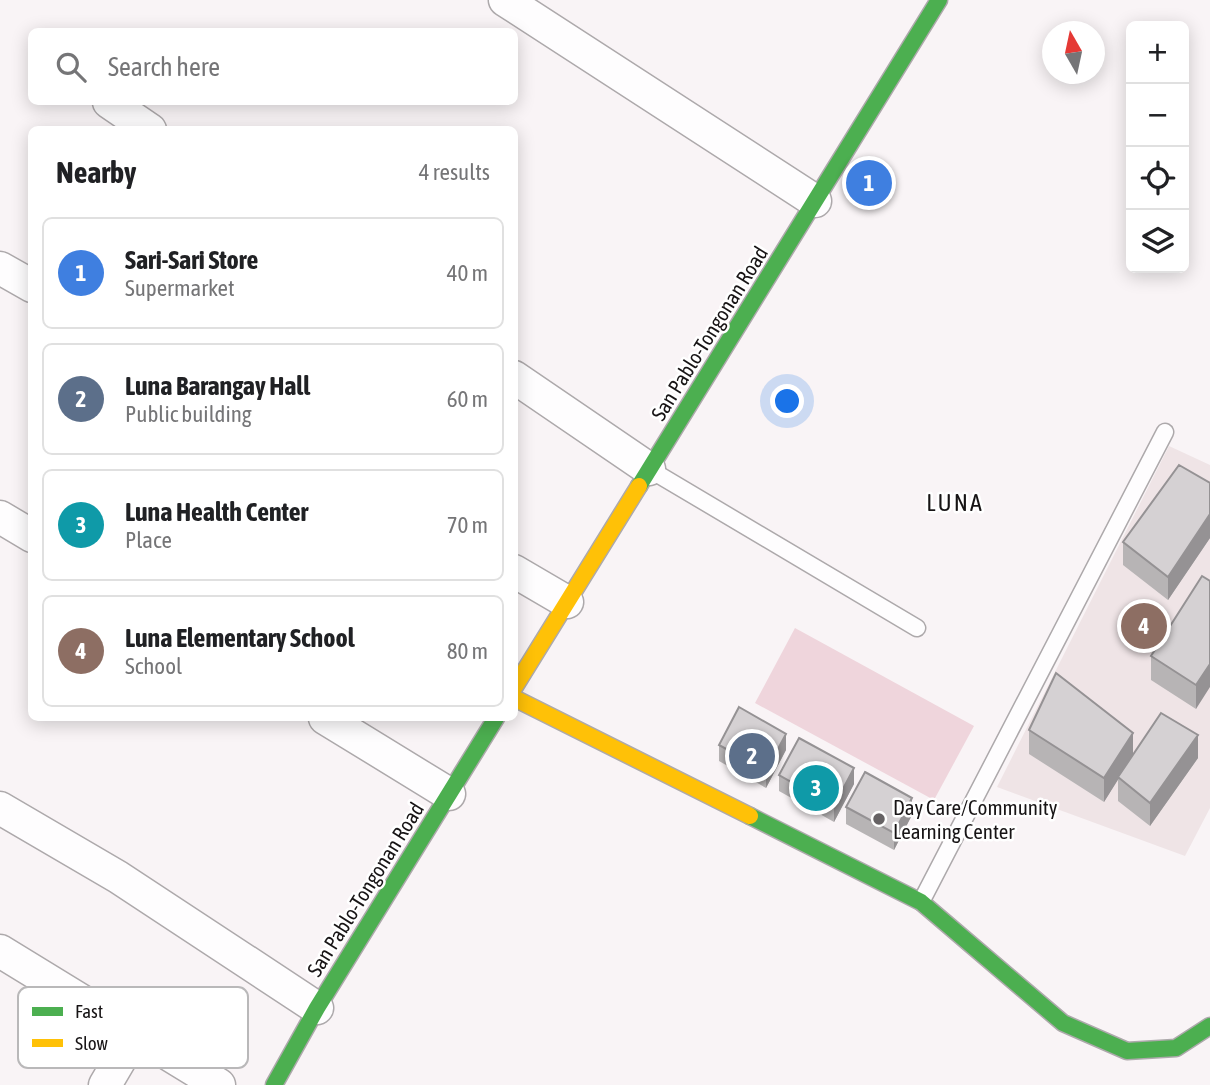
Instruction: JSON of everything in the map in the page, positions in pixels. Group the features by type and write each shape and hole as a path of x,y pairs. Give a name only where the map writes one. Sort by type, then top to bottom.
{"street":[{"path":"505,0 815,201"},
{"name":"San Pablo-Tongonan Road","path":"518,682 939,0"},
{"path":"113,105 144,126"},
{"path":"0,268 28,284"},
{"path":"518,380 649,469"},
{"path":"0,517 28,534"},
{"path":"518,573 567,602"},
{"path":"518,700 921,902 1063,1023 1127,1051 1176,1048 1210,1026"},
{"path":"330,721 449,794"},
{"name":"San Pablo-Tongonan Road","path":"274,1085 317,1008 494,721"},
{"path":"0,808 118,877 317,1008"},
{"path":"0,951 59,987"},
{"path":"105,1085 115,1068"},
{"path":"191,1068 219,1085"}],"lane":[{"path":"921,902 1165,432"},
{"path":"649,469 917,628"}],"shaded area":[{"path":"1169,446 1210,465 1210,808 1185,856 997,787"},
{"path":"795,628 974,726 934,800 755,703"}],"building":[{"path":"1179,465 1210,483 1210,514 1168,577 1123,542"},
{"path":"1202,576 1210,581 1210,664 1196,685 1151,656"},
{"path":"1056,673 1133,733 1104,778 1029,730"},
{"path":"739,707 786,734 766,771 719,745"},
{"path":"1161,713 1198,735 1150,803 1118,777"},
{"path":"799,738 854,768 834,806 779,775"},
{"path":"865,772 912,798 894,833 846,807"}],"traffic: fast":[{"path":"639,486 939,0"},
{"path":"274,1085 317,1008 494,721"},
{"path":"750,816 921,902 1063,1023 1127,1051 1176,1048 1210,1026"}],"traffic: slow":[{"path":"518,682 639,486"},
{"path":"518,700 750,816"}],"place":[{"name":"Sari-Sari Store","path":"869,183"},
{"name":"Luna Elementary School","path":"1144,626"},
{"name":"Luna Barangay Hall","path":"752,756"},
{"name":"Luna Health Center","path":"816,788"},
{"name":"Day Care/Community Learning Center","path":"879,819"}],"district":[{"name":"LUNA","path":"955,502"}]}
